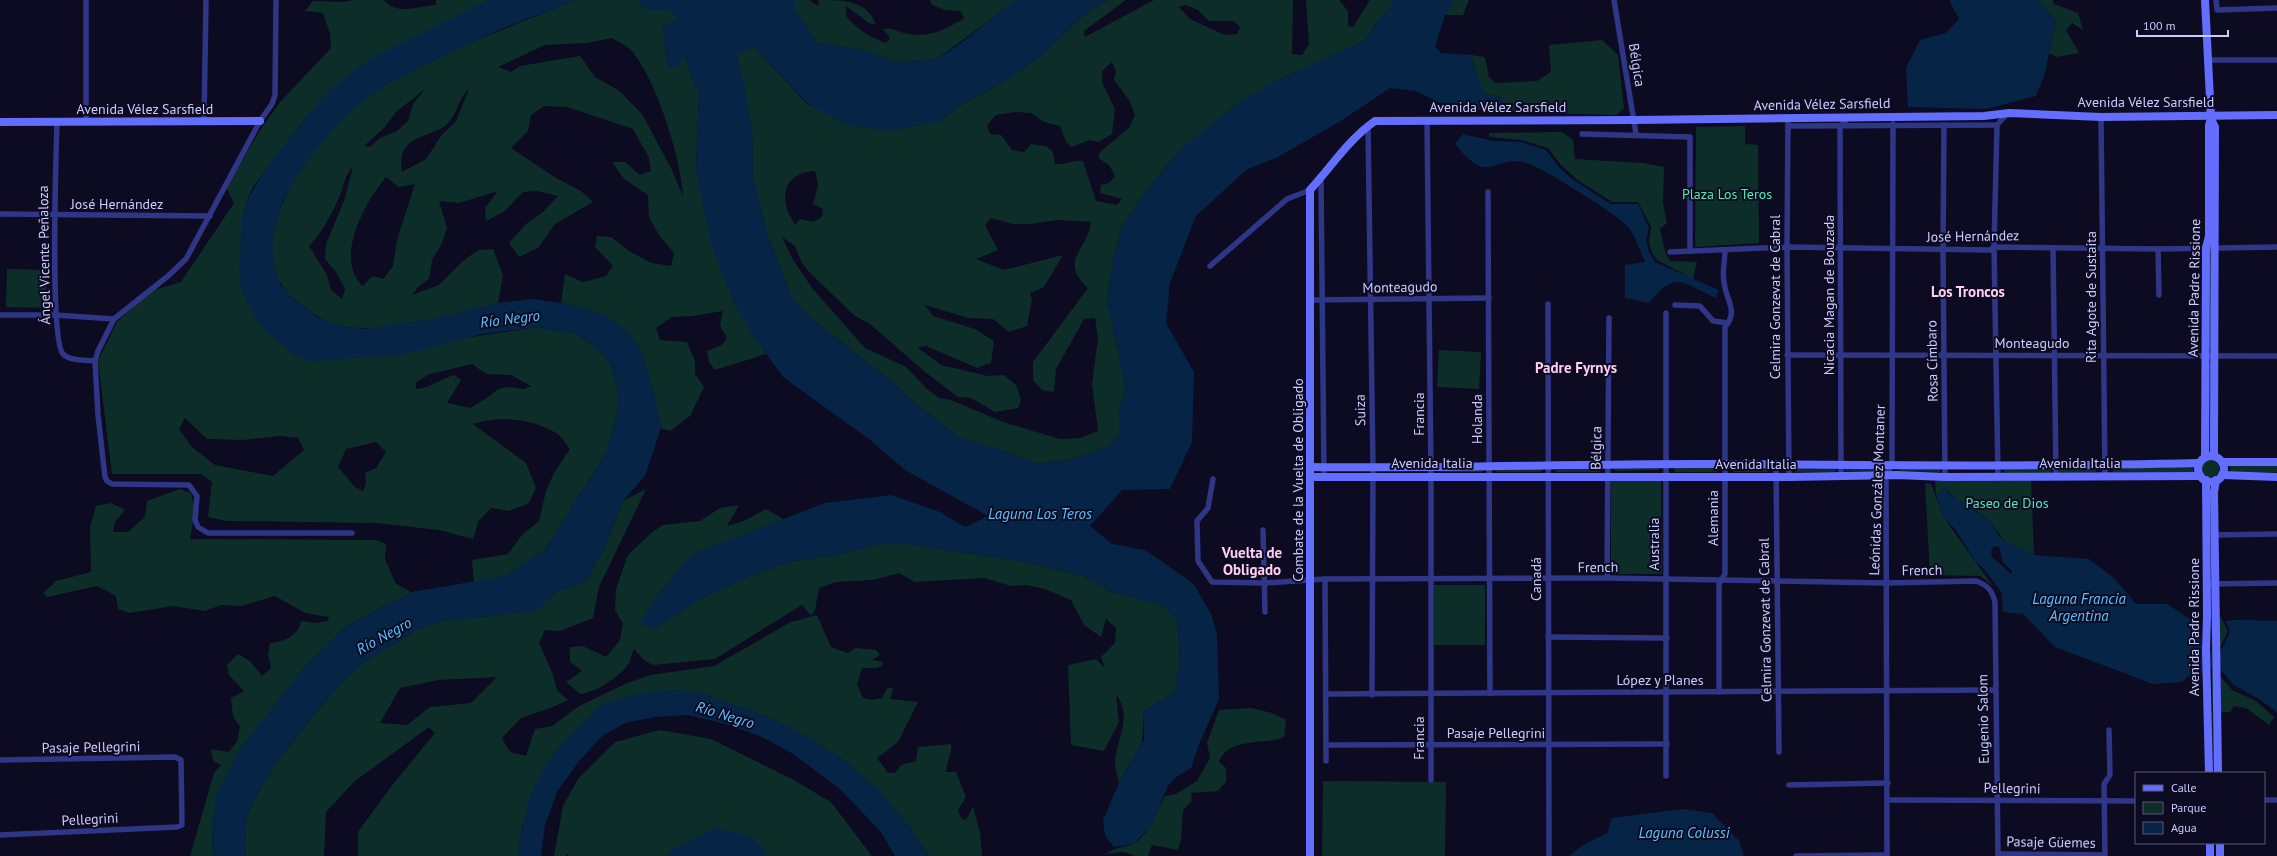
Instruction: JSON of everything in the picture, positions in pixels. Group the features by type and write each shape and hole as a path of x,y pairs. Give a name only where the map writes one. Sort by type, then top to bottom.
{"main road":[{"name":"Avenida Padre Rissione","path":"2205,1 2211,117 2215,127 2214,456"},
{"name":"Avenida Vélez Sarsfield","path":"1368,126 1375,121 1427,120 1788,122 1846,117 1984,116 2008,113 2101,117 2211,117 2277,115"},
{"name":"Avenida Padre Rissione","path":"2205,457 2206,248 2208,236 2209,125 2211,117"},
{"name":"Avenida Vélez Sarsfield","path":"0,122 260,121"},
{"path":"1310,190 1338,156 1368,126"},
{"name":"Combate de la Vuelta de Obligado","path":"1310,190 1310,856"},
{"path":"2219,478 2224,468 2222,462 2214,456 2205,457 2199,464 2198,471 2203,478 2219,478 2277,477"},
{"path":"2222,462 2277,462"},
{"name":"Avenida Italia","path":"1311,467 1725,464 1946,464 1999,466 2199,464"},
{"name":"Avenida Italia","path":"1311,477 1789,477 1886,475 1945,477 2105,476 2203,478"},
{"name":"Avenida Padre Rissione","path":"2203,478 2216,584 2218,772"},
{"name":"Avenida Padre Rissione","path":"2209,772 2206,668 2207,584 2214,492 2219,478"},
{"path":"2210,844 2210,856"},
{"path":"2220,844 2220,856"}],"street":[{"path":"86,0 86,122"},
{"path":"204,121 206,0"},
{"path":"276,0 275,95 272,104 260,121 186,259 168,276 114,319 95,361 98,415 105,477 107,482 112,484 189,485 197,496 195,520 198,528 208,533 352,533"},
{"name":"Bélgica","path":"1614,0 1636,134"},
{"path":"2205,1 2216,1 2217,10 2277,8"},
{"path":"2207,60 2277,60"},
{"path":"1998,476 1994,247 1997,125 2008,113"},
{"path":"1840,126 1845,122 1846,117"},
{"name":"Rita Agote de Sustaita","path":"2101,117 2104,248 2102,354 2105,476"},
{"name":"Francia","path":"1427,120 1430,299 1431,780"},
{"name":"Ángel Vicente Peñaloza","path":"57,122 55,216 56,315 59,348 68,358 95,361"},
{"name":"Avenida Vélez Sarsfield","path":"1788,122 1840,126 1893,124 1997,125"},
{"name":"Celmira Gonzevat de Cabral","path":"1788,122 1786,248 1789,477"},
{"name":"Leónidas González Montaner","path":"1887,856 1886,475 1892,464 1893,124"},
{"name":"Rosa Címbaro","path":"1944,125 1943,250 1945,477"},
{"name":"Suiza","path":"1368,126 1373,466 1372,695"},
{"name":"Nicacia Magan de Bouzada","path":"1840,126 1841,475"},
{"path":"1582,134 1636,134 1690,137 1690,251"},
{"path":"1321,178 1324,476"},
{"path":"1210,266 1287,199 1310,190"},
{"name":"Holanda","path":"1488,192 1490,693"},
{"name":"José Hernández","path":"0,214 55,216 210,216"},
{"name":"José Hernández","path":"1670,252 1786,248 1990,250 1994,247 2158,249 2277,247"},
{"path":"2053,248 2056,476"},
{"path":"2158,249 2159,295"},
{"name":"Alemania","path":"1719,692 1719,584 1725,574 1725,327 1728,324 1732,312 1724,282 1725,250"},
{"name":"Monteagudo","path":"1311,300 1489,298"},
{"name":"Canadá","path":"1548,304 1549,476 1547,580 1549,855"},
{"path":"1675,305 1700,306 1713,321 1728,324"},
{"name":"Australia","path":"1666,313 1666,776"},
{"path":"0,315 56,315 114,319"},
{"name":"Bélgica","path":"1607,578 1609,318"},
{"name":"Monteagudo","path":"1787,355 1841,357 2055,356 2102,354 2277,356"},
{"name":"Celmira Gonzevat de Cabral","path":"1776,464 1779,752"},
{"name":"French","path":"1213,480 1208,508 1197,521 1198,561 1212,582 1265,583 1325,579 1547,580 1666,578 1886,583 1976,581 1985,584"},
{"path":"1263,530 1265,612"},
{"path":"2210,535 2277,534"},
{"name":"Combate de la Vuelta de Obligado","path":"1325,579 1326,761"},
{"path":"2207,584 2277,583"},
{"name":"Eugenio Salom","path":"1985,584 1992,592 1995,602 1998,855"},
{"path":"1548,637 1667,638"},
{"name":"López y Planes","path":"1326,694 1372,695 1549,692 1995,690"},
{"path":"2105,856 2104,784 2110,775 2109,730"},
{"name":"Pasaje Pellegrini","path":"1326,745 1667,744"},
{"name":"Pasaje Pellegrini","path":"0,760 175,757 181,760 182,825"},
{"path":"1788,785 1888,783"},
{"name":"Pellegrini","path":"1888,800 2135,801"},
{"path":"2265,800 2277,800"},
{"name":"Pellegrini","path":"0,835 177,827 182,825"},
{"name":"Pasaje Güemes","path":"1998,855 2105,856"},
{"path":"1796,856 1887,856"}],"green space":[{"path":"353,0 384,0 395,8 408,9 436,5 436,0 488,0 306,117 253,187 247,200 242,221 311,361 539,327 575,334 595,346 611,365 617,387 617,414 608,450 545,550 505,576 474,582 472,560 508,554 522,535 539,521 546,491 554,473 570,449 560,436 537,424 504,419 483,421 473,424 526,463 536,488 529,503 509,511 491,508 479,520 473,539 439,530 376,523 227,521 208,517 212,482 201,474 112,474 98,361 117,322 151,291 181,282 234,203 226,187 262,127 280,102 331,48 330,34 323,13 305,11 313,1 343,2","holes":["472,364 486,374 511,375 531,386 524,389 508,387 498,389 487,398 470,408 447,403 461,380 454,375 426,387 416,389 416,382 430,374","185,418 207,439 242,440 280,436 298,438 304,450 273,476 215,465 192,447 179,429","376,442 386,452 376,468 365,473 366,484 363,491 355,487 338,467 346,449"]},
{"path":"576,0 638,0 645,9 670,10 679,18 663,27 667,63 669,68 683,55 699,93 696,170 733,300 766,354 715,370 709,362 707,351 722,345 727,338 720,326 723,311 692,316 672,317 656,328 660,340 687,342 695,361 695,374 704,387 690,416 670,431 661,428 652,386 604,314 561,303 565,274 583,282 606,276 613,266 595,247 597,236 611,237 629,251 651,263 671,266 674,253 659,235 649,217 648,195 624,179 612,162 625,162 640,175 651,171 649,158 633,129 567,107 544,106 531,115 528,131 511,148 556,178 581,191 593,202 555,224 538,248 519,257 509,243 526,224 543,212 558,196 537,191 523,192 505,211 486,221 485,208 498,191 459,203 439,201 447,228 442,243 432,260 429,279 418,287 412,295 439,285 463,261 478,250 493,249 503,275 498,303 402,325 363,328 340,326 310,312 300,304 280,282 272,257 274,229 284,200 299,173 317,146 356,106 379,89 429,62 485,37","holes":["612,38 630,49 639,61 649,78 666,119 678,162 683,196 671,168 642,114 618,90 595,77 580,56 520,66 511,72 498,67 545,45 587,43","425,89 413,104 408,121 397,131 380,138 370,147 364,146 384,128 396,112","469,89 456,121 441,136 426,159 402,172 401,159 404,150 417,138 434,132 448,123 452,119 465,93","353,167 344,201 326,244 325,259 336,272 345,289 342,299 331,290 327,275 309,246 319,234 330,216 348,173","386,177 399,187 415,184 397,240 393,266 383,279 373,276 362,286 354,273 351,261 351,248 359,222 372,197"]},
{"path":"795,0 809,0 818,6 819,0 837,0 854,3 861,6 872,17 876,25 869,23 846,6 846,16 864,32 886,43 890,38 883,29 891,29 912,35 928,34 943,30 964,18 961,11 945,10 932,5 930,0 1017,0 937,59 895,62 861,50 817,42 795,10"},
{"path":"1108,0 1126,0 1084,31 1085,37 1154,0 1293,0 1292,54 1302,55 1309,44 1306,0 1339,0 1348,11 1348,26 1353,27 1370,0 1394,0 1392,6 1380,18 1365,41 1280,79 1179,151 1146,191 1122,226 1114,257 1107,300 1126,389 1119,411 1119,434 1109,447 1073,459 1037,464 1002,450 962,439 916,404 890,380 818,324 792,298 768,237 753,178 752,130 737,55 754,47 808,105 940,121 958,107 1006,80 1040,57 1085,14","holes":["1186,5 1198,10 1209,21 1233,21 1240,27 1237,34 1225,35 1190,19 1179,7","1112,62 1116,71 1114,80 1129,100 1135,115 1129,128 1100,152 1098,158 1109,165 1115,176 1109,183 1101,185 1100,193 1122,199 1117,205 1096,201 1083,161 1055,164 1053,152 1046,146 1031,144 1024,152 1012,150 1001,135 990,134 987,125 996,115 1015,112 1031,113 1044,122 1060,126 1066,142 1071,147 1090,140 1098,142 1112,134 1115,109 1102,82 1102,71","815,171 818,185 813,204 823,209 822,217 813,222 800,219 795,225 788,213 785,197 786,191 788,185 796,176","991,218 1013,224 1030,224 1057,220 1091,222 1085,241 1075,263 1075,270 1079,278 1088,288 1033,362 1033,380 1042,390 1054,392 1056,369 1084,319 1095,318 1098,338 1092,384 1098,431 1080,438 1060,439 1003,422 951,400 939,398 926,388 906,367 865,348 812,288 792,258 782,237 795,246 801,261 808,271 855,316 870,324 925,372 958,397 971,398 995,412 1018,408 1021,400 1016,385 1004,375 988,376 941,365 917,347 926,346 977,368 991,363 994,341 975,329 933,316 925,305 968,318 993,319 1009,332 1027,326 1032,300 1030,293 1044,287 1063,255 1004,270 976,259 998,250 985,225"]},
{"path":"1454,0 1469,0 1463,15 1445,15"},
{"path":"2038,0 2053,0 2054,4 2078,13 2083,30 2072,23 2066,30 2079,53 2056,57 2049,53 2056,21"},
{"path":"1602,40 1618,55 1624,108 1616,115 1506,112 1501,97 1483,94 1471,55 1485,57 1489,77 1496,83 1537,81 1551,72 1549,45"},
{"name":"Plaza Los Teros","path":"1745,126 1745,144 1758,145 1759,243 1695,247 1696,127"},
{"path":"1562,132 1573,140 1575,159 1643,163 1664,167 1663,203 1667,223 1660,229 1665,251 1670,261 1697,262 1693,279 1657,260 1652,253 1649,242 1651,227 1638,202 1612,202 1576,179 1560,164 1548,148 1521,140 1489,137 1489,133"},
{"path":"2209,260 2212,260 2213,349 2208,349"},
{"path":"7,269 47,270 46,308 6,307"},
{"path":"1439,350 1481,352 1479,389 1437,387"},
{"path":"2209,363 2211,363 2210,453 2208,453"},
{"path":"2210,460 2216,463 2219,469 2216,475 2210,478 2204,475 2201,469 2204,463"},
{"path":"2193,466 2193,472 2113,472 2113,469"},
{"path":"2230,466 2277,466 2277,472 2230,472"},
{"path":"1900,467 1940,469 1940,472 1900,471"},
{"path":"1599,468 1600,472 1556,472 1555,470"},
{"path":"1615,468 1659,468 1659,470 1615,471"},
{"path":"1674,468 1718,468 1717,472 1675,472"},
{"path":"1733,468 1770,468 1769,472 1733,472"},
{"path":"1796,468 1836,469 1835,472 1796,472"},
{"path":"1846,468 1876,469 1876,471 1845,471"},
{"path":"2004,468 2051,469 2051,473 2004,473"},
{"path":"2096,468 2096,472 2059,473 2059,469"},
{"path":"1483,469 1482,472 1439,472 1438,470"},
{"path":"1496,469 1541,469 1541,472 1497,472"},
{"name":"Paseo de Dios","path":"2031,478 2034,555 2016,548 2006,542 1987,518 1959,501 1949,492 1946,487 1936,495 1935,479"},
{"path":"1611,480 1661,480 1662,574 1611,574"},
{"path":"1925,483 1931,484 1944,518 1993,586 1980,576 1930,575"},
{"path":"179,489 191,493 195,509 190,539 376,540 386,544 385,559 396,584 411,592 418,591 389,603 346,627 304,668 239,751 212,825 213,856 190,856 214,773 221,765 213,761 211,749 229,752 237,741 240,727 233,716 231,698 244,691 229,675 227,665 238,654 250,661 262,676 271,668 268,654 270,643 285,640 290,637 297,631 301,621 316,623 328,621 329,617 305,613 275,596 241,606 221,605 205,611 173,606 129,613 118,609 116,596 97,586 47,597 43,593 56,581 91,572 90,527 96,506 111,503 125,510 115,522 113,532 128,532 145,517 147,501"},
{"path":"646,489 599,587 593,618 560,631 545,630 539,643 552,672 557,690 568,700 521,718 502,738 510,752 526,756 535,729 552,726 579,706 625,684 650,675 714,666 791,622 817,615 831,647 848,653 855,648 876,650 880,655 872,660 883,662 883,665 877,668 862,668 857,684 863,698 872,700 882,698 888,687 893,689 890,699 918,702 898,742 877,758 888,773 895,773 901,765 916,761 918,747 951,744 951,752 946,772 956,772 966,797 958,810 961,818 966,820 973,806 980,832 982,856 929,856 909,826 845,761 806,736 769,717 694,691 632,696 522,826 518,856 358,856 358,832 390,788 435,733 429,727 355,781 326,812 324,856 246,856 245,841 247,814 259,791 276,763 313,716 339,685 358,667 417,630 440,621 535,611 556,592 586,581 602,552 624,500","holes":["497,677 471,703 430,707 407,725 380,723 400,688 439,680"]},
{"path":"739,505 727,526 744,521 766,509 784,519 746,534 653,630 698,600 750,576 793,561 829,556 894,542 1014,560 1081,575 1112,592 1164,606 1177,619 1180,660 1175,692 1144,711 1142,743 1119,783 1115,761 1124,718 1121,702 1116,695 1119,722 1104,751 1071,745 1068,665 1096,659 1105,668 1101,657 1115,643 1116,628 1106,619 1101,637 1084,625 1071,600 1045,589 1026,585 1011,586 984,578 915,582 899,573 873,580 836,582 819,588 815,610 811,616 802,605 715,659 653,665 645,661 634,649 629,663 620,674 593,691 580,694 566,682 582,671 570,662 570,647 583,646 606,657 620,640 623,624 615,610 616,589 628,555 651,533 663,525 700,521 720,508"},
{"path":"1434,585 1485,585 1485,645 1434,645"},
{"path":"2211,593 2215,772 2213,772"},
{"path":"2220,616 2228,631 2220,647"},
{"path":"2221,677 2232,690 2256,701 2274,717 2269,725 2246,708 2234,706 2230,712 2221,712"},
{"path":"1251,708 1272,713 1286,720 1284,737 1276,740 1239,745 1231,748 1224,754 1219,762 1226,768 1226,782 1218,791 1191,793 1192,801 1183,810 1181,840 1178,850 1152,845 1148,856 1136,856 1123,852 1106,854 1114,849 1129,846 1135,843 1149,828 1165,796 1176,794 1197,781 1210,758 1207,743 1219,710"},
{"path":"660,730 711,739 792,779 831,802 872,856 570,856 566,854 566,856 554,856 563,806 578,779 615,742"},
{"path":"1323,781 1446,782 1445,856 1322,856"}],"water":[{"name":"Río Negro","path":"488,0 576,0 506,27 436,59 389,83 356,106 328,135 301,169 282,202 273,237 273,260 280,284 294,300 317,317 344,327 366,329 437,318 498,303 532,299 561,303 604,314 627,331 642,351 652,386 661,428 645,476 624,500 602,552 586,581 556,592 536,611 440,621 417,630 358,667 339,685 313,716 276,763 259,791 247,814 245,841 246,856 213,856 212,825 217,792 239,751 304,667 346,627 389,603 418,591 505,576 545,550 608,450 617,414 617,387 611,365 595,346 575,334 539,327 482,334 402,355 311,361 295,356 262,327 249,307 241,289 239,271 242,221 247,200 264,172 306,117 325,95 350,73 377,55"},
{"name":"Laguna Los Teros","path":"638,0 795,0 795,10 817,42 861,50 895,62 937,59 957,46 1016,0 1108,0 1085,14 1040,57 1006,80 958,107 940,121 890,131 847,125 808,104 754,47 737,55 752,130 753,178 768,237 792,298 818,324 890,380 916,404 962,439 1002,450 1037,464 1073,459 1109,447 1119,434 1119,411 1126,389 1107,301 1114,257 1122,226 1146,191 1179,151 1236,104 1280,79 1365,41 1380,18 1392,6 1394,0 1454,0 1445,15 1435,46 1441,53 1471,55 1483,94 1501,97 1506,112 1448,107 1416,91 1390,88 1339,122 1276,158 1246,170 1196,216 1170,283 1166,323 1194,372 1192,442 1170,489 1122,490 1090,526 1112,544 1145,550 1193,583 1211,614 1217,634 1219,699 1199,744 1191,768 1176,777 1168,786 1153,823 1134,844 1114,847 1105,836 1103,820 1119,783 1144,740 1144,711 1175,692 1180,660 1177,619 1164,606 1112,592 1081,575 1014,560 894,542 829,556 793,561 750,576 698,600 653,630 640,623 658,594 692,554 825,503 891,495 940,512 965,527 988,516 905,470 869,439 783,377 754,337 733,300 710,241 696,170 699,93 683,56 677,67 669,68 667,63 663,27 679,18 670,10 645,9"},
{"path":"1949,0 2038,0 2056,21 2045,73 2036,96 1986,109 1908,107 1906,68 1920,40 1946,33 1959,19"},
{"path":"1463,134 1493,141 1521,142 1546,150 1559,167 1572,179 1611,204 1638,204 1649,228 1646,240 1649,252 1655,262 1719,290 1716,298 1680,282 1666,286 1658,292 1649,303 1625,298 1625,265 1645,262 1636,240 1629,228 1598,204 1535,166 1515,161 1505,162 1491,167 1477,165 1455,144"},
{"name":"Laguna Francia Argentina","path":"1946,487 1949,494 1988,519 1995,527 1998,535 2007,542 2034,555 2089,559 2115,579 2136,604 2167,604 2197,624 2203,649 2205,650 2222,649 2230,632 2226,621 2277,621 2277,712 2259,699 2234,685 2219,668 2203,667 2199,688 2189,675 2182,682 2153,684 2055,647 2023,614 2003,612 2002,593 1985,570 1976,562 1955,529 1944,518 1936,495","holes":["1994,546 1999,547 2003,562 2012,571 2011,574 1992,557 1991,551"]},
{"name":"Río Negro","path":"663,690 694,691 769,717 806,736 845,761 881,792 909,826 929,856 895,856 881,832 840,789 793,754 760,736 725,724 688,715 655,717 625,723 602,736 580,760 557,792 545,825 541,856 518,856 524,818 529,800 544,768 566,739 601,706 624,698"},
{"name":"Laguna Colussi","path":"1682,809 1712,813 1739,841 1744,856 1569,856 1583,845 1607,833 1612,818"},
{"path":"715,828 751,836 768,854 762,856 667,856 671,850"}],"district":[{"name":"Los Troncos","path":"1968,292"},
{"name":"Padre Fyrnys","path":"1576,368"},
{"name":"Vuelta de Obligado","path":"1252,562"}]}
